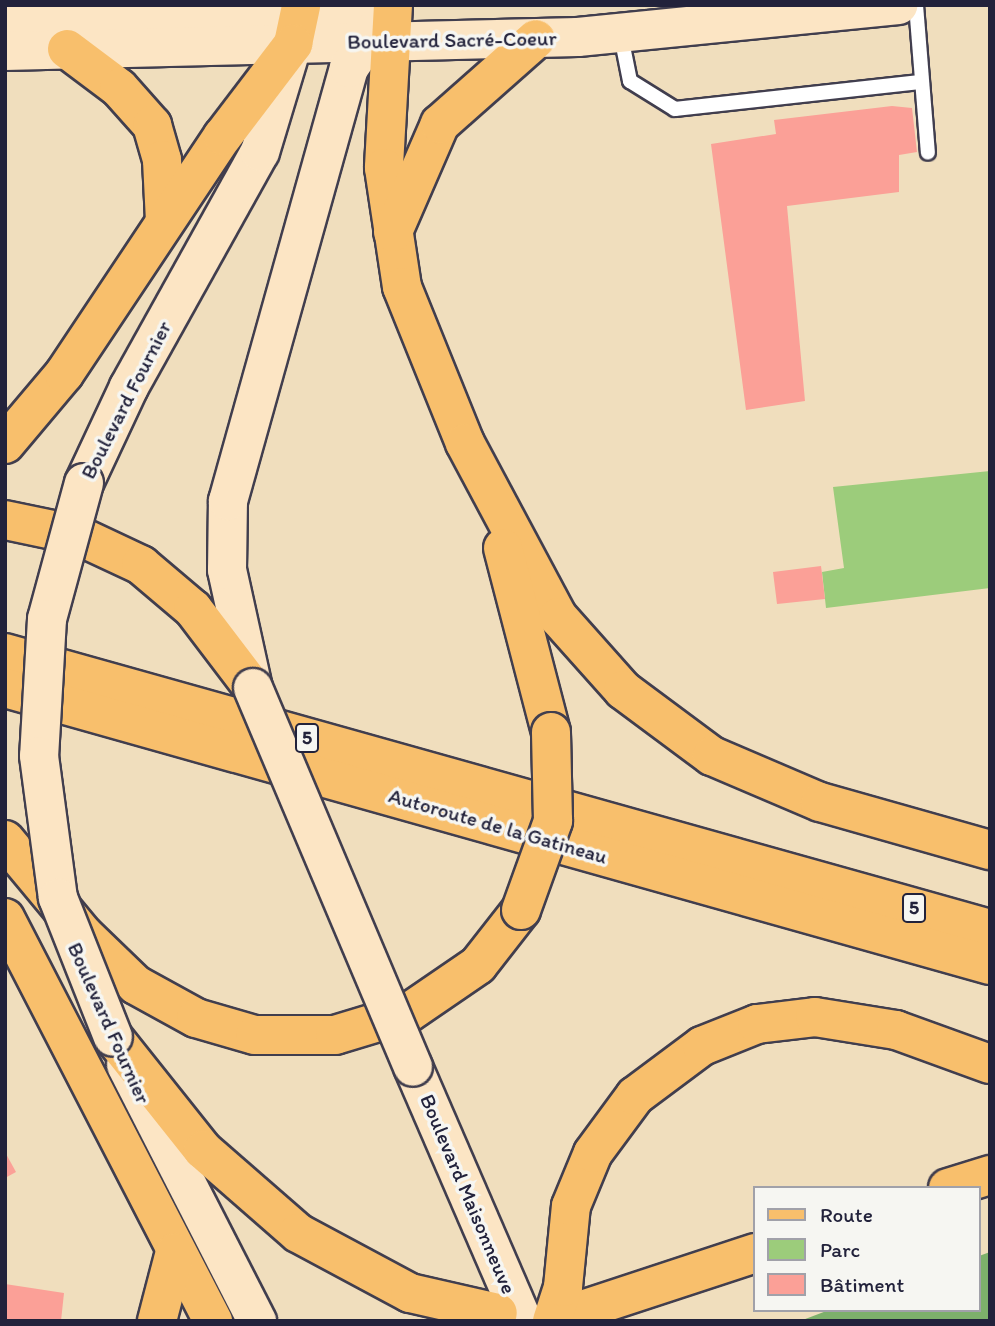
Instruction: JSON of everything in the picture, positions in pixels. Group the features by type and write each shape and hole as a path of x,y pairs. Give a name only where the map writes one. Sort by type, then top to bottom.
{"highway":[{"path":"5,444 64,374 298,19"},
{"path":"382,20 383,154 391,237 423,348 491,497 569,632 664,725 712,756 791,792 990,850"},
{"path":"391,237 440,124 536,39"},
{"path":"67,49 119,88 152,125 162,160 165,220"},
{"path":"5,840 84,935 136,985 196,1018 255,1035 335,1035 408,1013 478,965 521,910 553,821 551,732 491,497"},
{"path":"5,520 77,535 141,565 186,601 253,688"},
{"name":"Autoroute de la Gatineau","path":"5,653 990,929"},
{"name":"Autoroute de la Gatineau","path":"5,688 990,965"},
{"path":"5,918 175,1252 213,1321"},
{"path":"844,923 990,986"},
{"path":"754,1254 568,1315 563,1287 571,1206 593,1153 635,1096 702,1046 757,1024 815,1017 877,1024 990,1063"},
{"path":"113,1037 152,1099 231,1178 317,1246 410,1293 510,1317"},
{"path":"954,1186 990,1175"},
{"path":"157,1321 175,1252"}],"main road":[{"name":"Boulevard Sacré-Coeur","path":"5,18 382,20 536,39 621,35 898,5"},
{"name":"Boulevard Sacré-Coeur","path":"5,51 67,49 298,19"},
{"name":"Boulevard Fournier","path":"113,1037 58,898 39,757 47,619 84,483 129,387 260,152 298,19"},
{"path":"253,688 227,570 228,501 349,68 382,20"},
{"name":"Boulevard Maisonneuve","path":"253,688 413,1067 510,1317"},
{"name":"Boulevard Fournier","path":"152,1099 257,1321"}],"lane":[{"path":"916,5 918,82 928,153"},
{"path":"621,35 630,81 675,110 918,82"}],"green space":[{"path":"990,471 990,588 826,608 822,572 844,568 833,487"},
{"path":"990,1252 990,1321 800,1321 824,1312 981,1312 981,1255"}],"building":[{"path":"892,106 912,108 917,152 899,155 899,192 787,206 805,401 746,410 711,144 776,134 774,120"},
{"path":"821,566 825,599 777,604 773,572"},
{"path":"5,1152 16,1172 5,1178"},
{"path":"5,1284 64,1293 61,1321 5,1321"}]}
